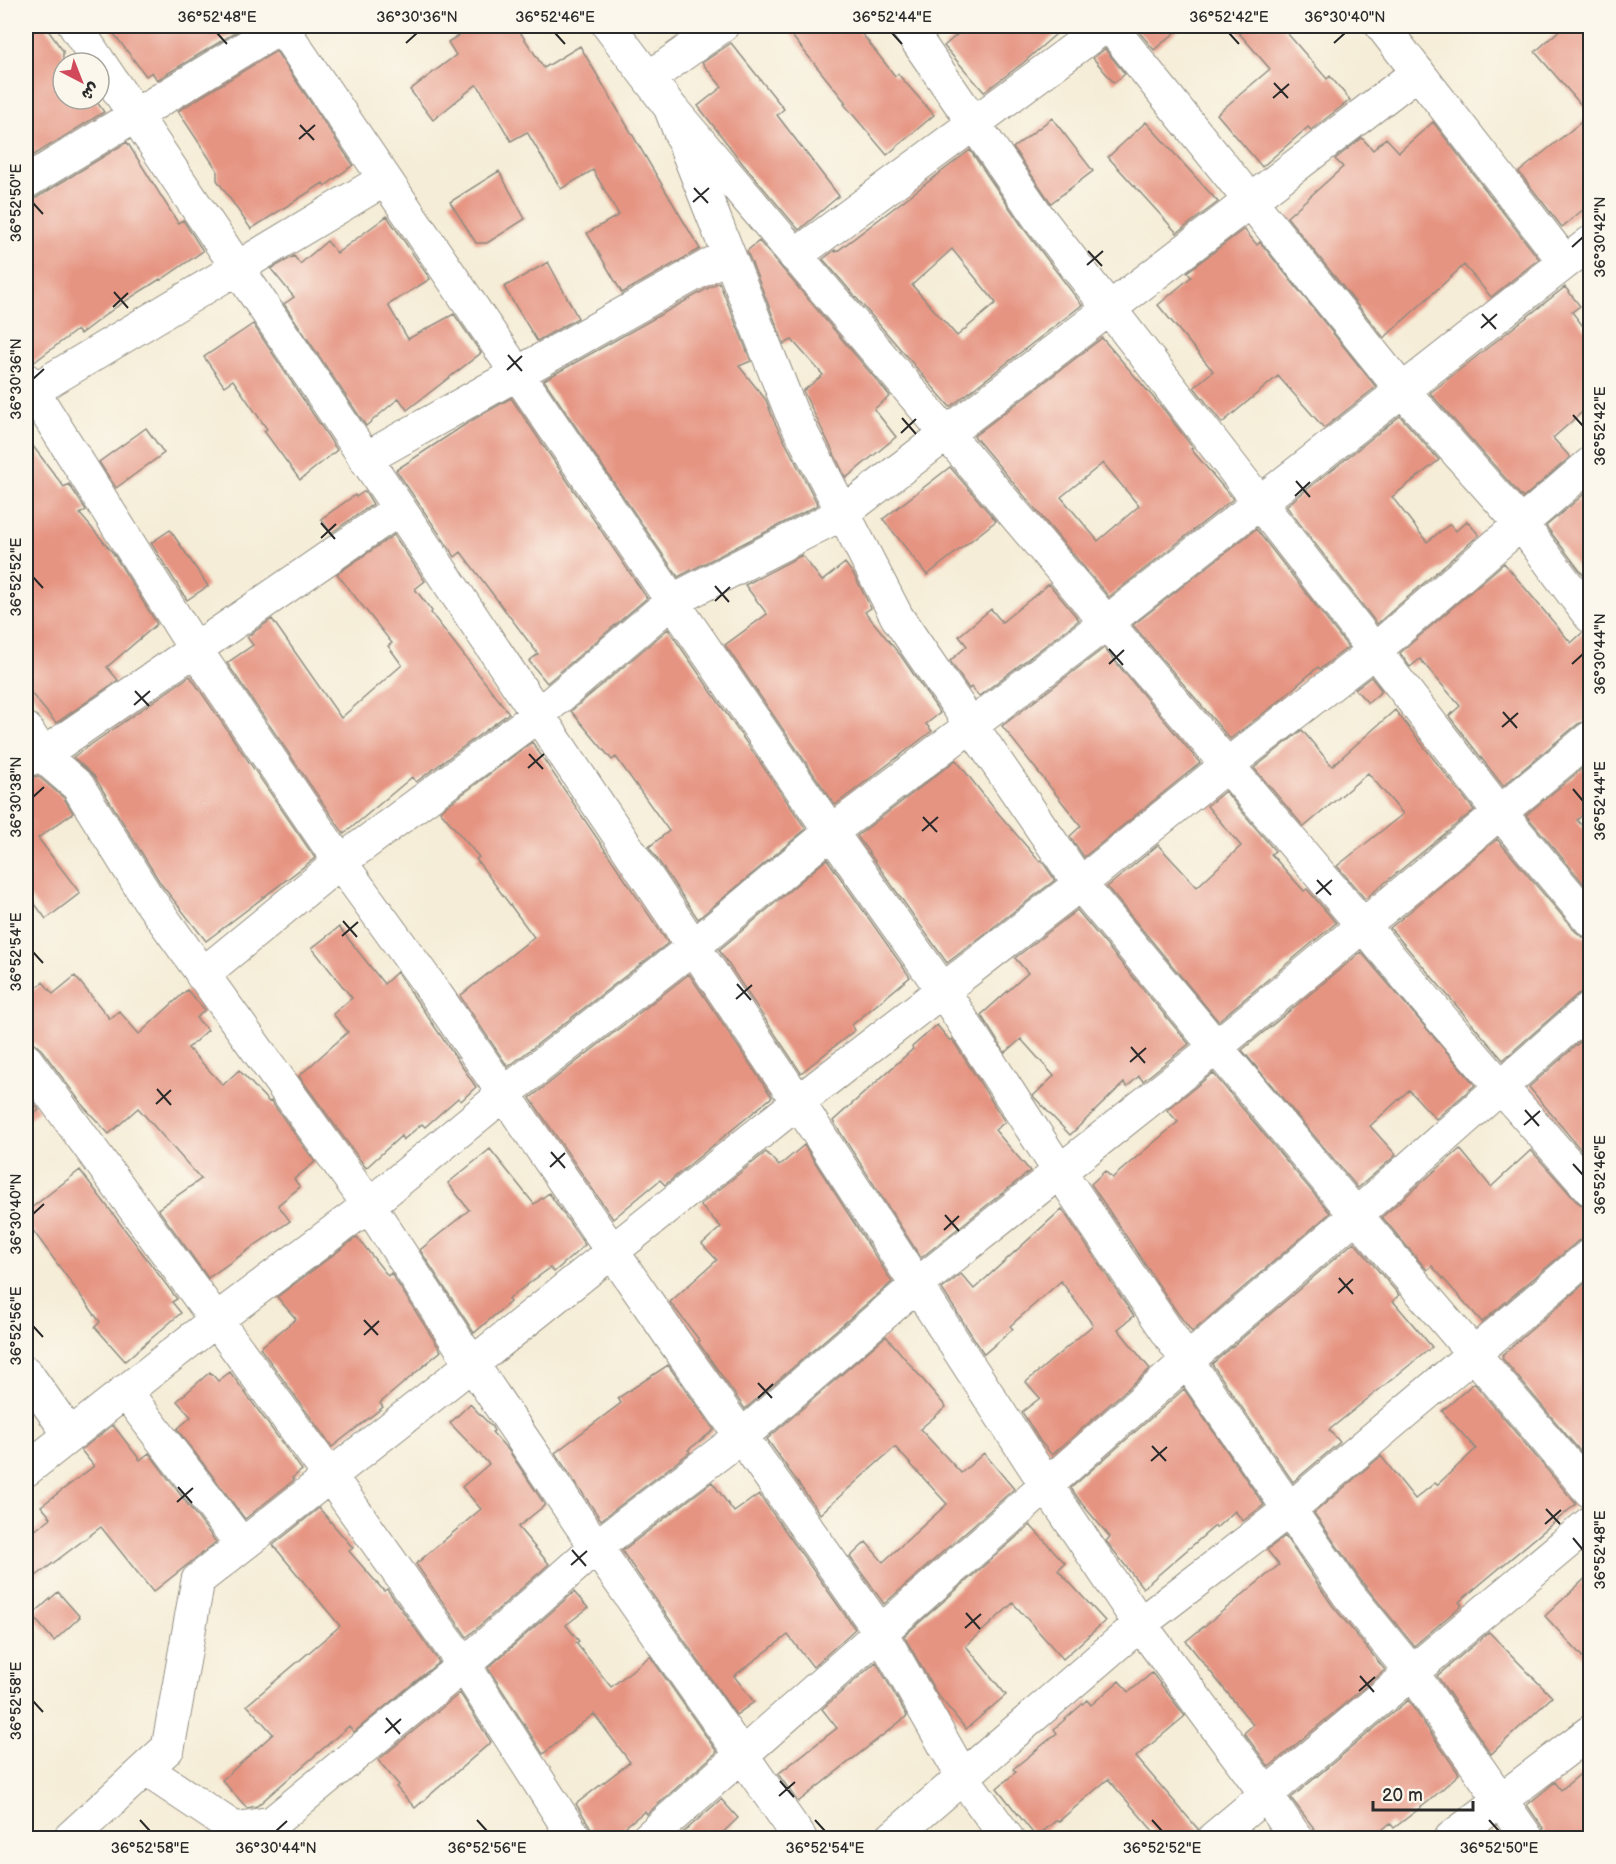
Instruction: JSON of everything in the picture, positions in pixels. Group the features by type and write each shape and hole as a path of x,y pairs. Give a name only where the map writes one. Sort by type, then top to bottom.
{"street":[{"path":"75,26 798,1102 1047,1486 1140,1624 1266,1794 1296,1839"},
{"path":"26,182 281,26 672,601 942,989 1186,1361 1347,1593 1412,1673 1527,1839"},
{"path":"609,26 670,107 795,256 1362,926 1590,1190"},
{"path":"650,78 722,26"},
{"path":"907,26 1039,218 1500,813 1590,920"},
{"path":"795,256 1105,26"},
{"path":"1110,26 1402,390 1522,525 1590,616"},
{"path":"26,1470 216,1320 369,1205 504,1094 693,947 831,832 1106,623 1578,252 1418,72 1382,26"},
{"path":"201,975 340,862 538,715 672,601 843,513 1418,72"},
{"path":"670,107 790,412 897,617 1080,884 1590,1491"},
{"path":"385,179 238,268 28,388 195,649 340,862 428,983 612,1251 881,1633 964,1779 1007,1839"},
{"path":"365,459 728,255"},
{"path":"70,1839 168,1748 198,1580 798,1102 1080,884 1374,651 1590,464"},
{"path":"399,509 195,649 31,748 78,786 145,894 201,975 369,1205 472,1364 596,1547 800,1839"},
{"path":"145,1769 235,1829 272,1823 464,1665 596,1547 742,1436 917,1285 1216,1047 1590,738"},
{"path":"648,1839 1186,1361 1356,1215 1590,1008"},
{"path":"26,1060 330,1476 464,1665 575,1839"},
{"path":"892,1839 964,1779 1140,1624 1290,1509 1590,1255"},
{"path":"26,1373 70,1435"},
{"path":"125,1391 243,1545"},
{"path":"1214,1839 1590,1523"},
{"path":"1451,1839 1590,1732"}],"building":[{"path":"26,26 45,26 63,51 51,51 51,111 104,112 26,160"},
{"path":"108,26 246,26 157,80 152,72 146,76"},
{"path":"473,26 516,26 544,68 580,46 700,249 622,293 587,233 619,215 593,170 561,189 527,132 511,141 476,85 433,120 410,90 456,55 448,42"},
{"path":"784,26 856,26 895,76 898,74 934,115 887,155"},
{"path":"967,26 1065,26 1023,63 984,92 944,46"},
{"path":"1134,26 1183,26 1154,50"},
{"path":"1233,26 1281,26 1327,79 1330,76 1350,100 1311,130 1308,127 1262,167 1217,114 1270,69"},
{"path":"1564,26 1590,26 1590,115 1535,52"},
{"path":"731,43 784,109 777,115 839,196 799,230 698,106 722,87 702,63"},
{"path":"1105,49 1125,74 1114,83 1093,58"},
{"path":"276,51 353,165 325,186 323,183 251,229 217,180 217,170 178,111"},
{"path":"1590,115 1590,204 1562,227 1519,172"},
{"path":"1052,118 1093,171 1051,203 1013,148"},
{"path":"1146,122 1218,202 1177,233 1108,157"},
{"path":"1433,122 1539,259 1491,297 1464,265 1384,338 1287,217 1343,167 1335,159 1362,138 1373,150 1386,138 1399,152"},
{"path":"127,142 178,223 183,220 203,251 116,307 80,334 77,330 33,363 26,361 26,201 36,198"},
{"path":"970,150 1024,229 1082,305 950,407 823,259 835,250 836,252","holes":["952,249 996,303 957,336 912,285"]},
{"path":"499,171 525,219 487,243 476,243 450,202"},
{"path":"387,216 430,279 388,305 408,339 454,314 481,353 407,410 399,398 366,426 284,304 294,297 271,269 294,256 300,264 327,241 337,253"},
{"path":"1244,229 1257,245 1260,242 1376,387 1324,428 1278,376 1222,423 1194,387 1213,371 1158,305 1191,277 1187,272"},
{"path":"759,241 890,396 874,409 896,437 846,478 803,391 823,375 792,340 784,344 747,251"},
{"path":"548,262 578,318 537,341 504,287"},
{"path":"719,282 751,361 739,366 766,400 774,421 818,505 678,577 544,380"},
{"path":"1565,287 1580,306 1572,312 1590,335 1590,405 1553,438 1570,457 1523,498 1430,393"},
{"path":"253,324 337,450 300,480 264,431 267,429 233,380 224,386 204,357"},
{"path":"1102,338 1165,411 1193,448 1191,449 1233,499 1109,597 974,436","holes":["1103,463 1139,506 1098,541 1061,497"]},
{"path":"511,398 647,598 547,683 529,661 538,654 461,552 455,557 396,470 469,422"},
{"path":"1400,416 1439,460 1392,497 1427,542 1450,524 1456,531 1467,521 1479,535 1377,624 1286,506"},
{"path":"146,428 164,453 116,488 99,462"},
{"path":"26,437 64,487 69,484 86,510 80,514 113,553 157,624 107,667 118,680 56,723 26,687"},
{"path":"950,467 996,521 927,575 883,519"},
{"path":"365,491 373,504 331,533 321,519 355,495 356,497"},
{"path":"1588,491 1590,494 1590,584 1546,526"},
{"path":"1256,529 1348,647 1320,669 1318,667 1230,739 1133,625"},
{"path":"170,530 208,586 187,600 151,543"},
{"path":"394,535 425,581 415,589 509,713 416,782 412,777 344,834 227,663 253,645 247,637 272,619 341,718 402,665 388,646 392,643 337,574"},
{"path":"802,555 822,581 845,563 871,608 865,612 901,656 940,713 926,724 932,731 835,805 725,645 767,614 745,585"},
{"path":"1504,563 1571,643 1582,633 1590,634 1590,720 1578,724 1503,786 1449,716 1460,706 1420,659 1410,667 1400,653"},
{"path":"1049,584 1079,620 979,696 971,687 969,689 950,661 967,646 959,636 991,609 1002,622"},
{"path":"668,629 806,829 698,919 649,847 669,831 616,757 612,760 571,711"},
{"path":"1104,648 1200,763 1084,857 1070,836 1081,826 1002,726"},
{"path":"190,676 315,858 206,941 161,884 94,776 73,757"},
{"path":"1371,677 1382,691 1368,703 1355,689"},
{"path":"1395,710 1474,810 1365,899 1337,866 1403,814 1368,773 1304,827 1254,768 1302,730 1332,766"},
{"path":"532,742 668,943 508,1067 460,996 534,937 476,859 479,857 440,811"},
{"path":"956,760 993,807 1039,861 1041,860 1055,880 947,963 857,836"},
{"path":"1590,762 1590,808 1577,820 1590,835 1590,891 1526,815"},
{"path":"38,776 64,798 73,813 38,838 80,893 46,919 26,892 26,778"},
{"path":"1225,791 1275,851 1271,854 1304,891 1307,889 1336,923 1218,1021 1107,887 1158,845 1197,887 1241,846 1207,806"},
{"path":"1497,839 1576,932 1583,937 1590,938 1590,990 1578,994 1503,1060 1390,928"},
{"path":"827,859 910,977 852,1025 855,1030 801,1073 719,950"},
{"path":"1077,910 1189,1044 1143,1081 1139,1076 1127,1087 1124,1083 1070,1135 1033,1096 1054,1076 1021,1039 1005,1053 981,1015 1028,973 1015,958"},
{"path":"339,927 384,984 397,972 476,1087 461,1101 458,1098 425,1127 422,1124 403,1140 401,1136 366,1168 299,1076 348,1032 333,1014 352,998 312,948"},
{"path":"1361,952 1475,1085 1436,1119 1409,1090 1370,1126 1396,1155 1358,1188 1242,1050"},
{"path":"689,974 772,1097 665,1185 660,1180 613,1219 530,1098"},
{"path":"75,976 110,1019 119,1011 139,1034 187,990 205,1010 196,1018 208,1030 188,1048 223,1085 239,1070 269,1102 271,1101 315,1162 294,1179 300,1187 278,1205 290,1221 208,1278 158,1209 201,1179 138,1108 109,1134 84,1107 41,1049 34,1043 26,1042 26,997 43,982 53,994"},
{"path":"937,1025 950,1041 952,1039 1005,1122 995,1130 1030,1171 921,1258 833,1121"},
{"path":"1590,1033 1590,1161 1529,1087"},
{"path":"1213,1073 1330,1213 1192,1332 1091,1184 1105,1171 1112,1178 1178,1122 1167,1110"},
{"path":"26,1091 39,1110 26,1121"},
{"path":"804,1145 892,1282 745,1409 698,1342 700,1341 670,1302 717,1260 702,1244 721,1227 700,1205 766,1152 779,1166"},
{"path":"490,1149 534,1204 549,1193 585,1245 554,1272 550,1268 508,1299 510,1302 474,1333 420,1250 469,1210 448,1183"},
{"path":"1460,1149 1491,1187 1531,1150 1576,1201 1583,1206 1590,1207 1590,1237 1578,1241 1482,1322 1432,1266 1427,1270 1382,1217"},
{"path":"80,1170 177,1299 172,1302 181,1313 125,1361 95,1327 100,1322 26,1221 26,1212"},
{"path":"1062,1209 1134,1316 1118,1329 1150,1369 1052,1455 1040,1441 1022,1412 1040,1398 1026,1382 1093,1325 1061,1281 1010,1326 1013,1329 984,1354 942,1289 961,1274 974,1289"},
{"path":"357,1237 388,1276 391,1273 441,1351 380,1403 383,1407 332,1447 260,1348 296,1319 277,1297"},
{"path":"1354,1242 1399,1295 1393,1301 1432,1347 1329,1430 1340,1442 1293,1482 1212,1364"},
{"path":"1590,1279 1590,1463 1502,1358 1502,1355"},
{"path":"886,1336 946,1407 920,1429 961,1473 984,1453 1014,1489 884,1604 850,1557 866,1542 883,1562 947,1504 895,1447 820,1514 767,1439"},
{"path":"668,1365 714,1430 688,1450 690,1452 601,1520 555,1453 621,1403 618,1398"},
{"path":"210,1372 218,1381 230,1372 302,1470 292,1478 294,1480 245,1519 177,1429 191,1417 177,1401"},
{"path":"1474,1383 1576,1504 1459,1602 1462,1605 1414,1646 1362,1582 1314,1513 1381,1456 1415,1499 1435,1483 1437,1485 1476,1449 1442,1411"},
{"path":"1184,1389 1264,1505 1243,1521 1235,1511 1143,1588 1106,1541 1110,1537 1071,1488"},
{"path":"470,1404 492,1427 494,1431 492,1432 509,1451 545,1505 518,1527 549,1564 467,1637 416,1564 481,1509 462,1487 489,1464 450,1423"},
{"path":"113,1425 140,1460 149,1453 216,1542 153,1592 101,1527 36,1576 26,1562 26,1537 51,1518 41,1506 94,1466 81,1450"},
{"path":"712,1482 734,1512 759,1494 855,1629 813,1667 788,1635 734,1676 754,1702 736,1715 622,1551"},
{"path":"319,1508 353,1548 349,1551 384,1591 387,1589 439,1662 354,1732 349,1726 257,1806 247,1808 222,1780 273,1734 247,1705 340,1626 273,1545"},
{"path":"1030,1525 1065,1563 1058,1570 1105,1621 1063,1659 1013,1603 966,1646 1006,1695 966,1729 937,1694 904,1636"},
{"path":"1285,1536 1332,1605 1385,1670 1269,1767 1244,1733 1253,1725 1186,1641 1279,1565 1267,1550"},
{"path":"1590,1574 1590,1665 1545,1616"},
{"path":"58,1592 80,1617 54,1641 32,1615"},
{"path":"574,1592 588,1608 566,1625 579,1641 576,1643 611,1687 650,1656 717,1752 647,1814 645,1811 610,1839 594,1839 591,1828 576,1804 630,1762 594,1714 543,1754 488,1668"},
{"path":"1489,1632 1552,1697 1491,1754 1437,1676"},
{"path":"876,1662 907,1716 798,1802 778,1774 837,1728 822,1709"},
{"path":"1152,1673 1185,1716 1136,1757 1198,1829 1196,1839 1160,1839 1108,1779 1058,1822 1057,1820 1036,1837 997,1788 1016,1772 1013,1769 1057,1733 1054,1729 1087,1700 1091,1705 1119,1681 1129,1692"},
{"path":"460,1693 491,1742 415,1808 396,1787 399,1785 378,1760"},
{"path":"1408,1700 1459,1774 1394,1828 1390,1823 1372,1839 1322,1839 1291,1798"},
{"path":"1590,1766 1590,1839 1545,1839 1543,1828 1527,1805 1555,1782 1561,1790"},
{"path":"721,1799 738,1818 716,1839 676,1839"}]}
